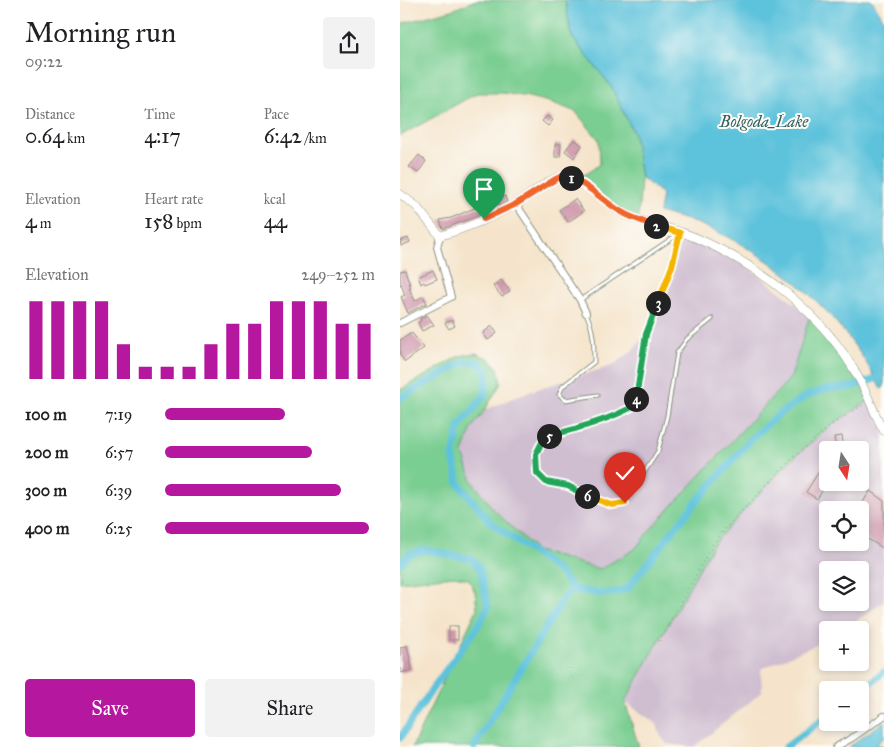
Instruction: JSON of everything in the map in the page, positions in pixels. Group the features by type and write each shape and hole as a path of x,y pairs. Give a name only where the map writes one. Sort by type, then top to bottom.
{"street":[{"path":"440,236 516,204 562,176 570,177 583,184 621,212 638,221 692,236 740,261 786,294 832,339 858,375 884,431"},
{"path":"400,194 416,206 440,236"},
{"path":"516,204 580,300 586,313"},
{"path":"400,324 452,297 437,247 440,236"},
{"path":"836,747 884,716"}],"lane":[{"path":"580,300 680,233"},
{"path":"680,233 672,266 646,334 636,405 583,427 545,436 536,454 537,473 546,482 568,486 596,500 612,505 625,503 658,451 667,416 677,353 687,339 712,319"},
{"path":"586,313 591,324 594,340 594,362 563,386 559,394 565,400 598,395"}],"path":[{"path":"659,641 713,544 728,525 792,459 831,425 869,397"}],"shaded area":[{"path":"680,233 740,261 810,315 791,377 649,531 635,549 600,569 537,551 494,510 472,481 463,454 472,428 485,410 522,394 612,366 631,352 646,334 672,266"},
{"path":"870,400 884,431 884,601 856,621 819,621 819,644 761,669 762,692 694,747 667,744 660,735 657,724 625,702 713,544 792,459 831,425"}],"green space":[{"path":"476,0 565,0 572,37 611,86 634,134 641,177 638,221 577,180 600,164 599,140 576,112 553,103 503,93 477,93 400,136 400,25 452,10"},
{"path":"810,315 832,339 870,400 831,425 792,459 713,544 625,702 639,747 412,747 477,609 475,592 469,579 454,576 400,582 400,390 459,356 476,353 490,359 498,368 501,383 472,428 463,453 472,481 494,510 537,551 600,569 635,549 649,531 791,377"}],"water":[{"name":"Bolgoda_Lake","path":"565,0 872,0 884,20 884,387 881,389 866,362 848,336 827,312 781,270 755,252 727,237 699,224 659,212 662,194 641,177 634,134 611,86 572,37"},
{"path":"884,721 884,738 876,744 884,747 849,747"}],"building":[{"path":"547,116 553,120 548,126 542,121"},
{"path":"574,139 582,145 574,158 565,151"},
{"path":"555,144 561,144 560,157 555,157"},
{"path":"419,155 426,161 418,173 409,167"},
{"path":"505,196 507,202 500,206 497,200"},
{"path":"575,199 584,211 568,222 559,210"},
{"path":"488,205 491,211 443,229 440,220"},
{"path":"408,238 410,242 401,246 400,241"},
{"path":"405,270 411,288 409,288 415,301 423,296 427,303 408,313 401,297 405,295 400,285 400,271"},
{"path":"433,270 437,279 421,284 418,277"},
{"path":"501,280 510,291 502,297 493,286"},
{"path":"427,315 434,325 422,331 418,323 421,321 420,319"},
{"path":"452,320 455,326 449,329 445,323"},
{"path":"492,326 497,333 488,340 483,333"},
{"path":"412,333 424,348 405,362 400,355 400,340"},
{"path":"842,436 843,441 835,441 834,437"},
{"path":"819,471 819,491 822,491 817,499 806,492"},
{"path":"870,491 884,501 884,549 869,540 869,501 864,501"},
{"path":"449,626 458,626 458,640 449,640"},
{"path":"407,645 412,670 400,673 400,648"}],"waterway":[{"path":"400,398 464,362 478,362 487,373 484,396 459,427 453,457 459,484 490,522 558,571 573,589"},
{"path":"474,747 563,599 573,589 594,593 614,593 628,588 691,508 753,437 779,414 806,396 826,389 852,387 875,379"},
{"path":"400,564 409,554 426,550 472,559 480,569 488,607 478,626 435,685 400,738"},
{"path":"869,684 884,672"},
{"path":"786,747 819,722"}],"route":[{"path":"484,219 516,204 562,176 577,180 607,203 638,221 680,233 672,266 646,334 636,405 583,427 545,436 536,454 537,473 546,482 568,486 596,500 612,505 625,503"}]}
